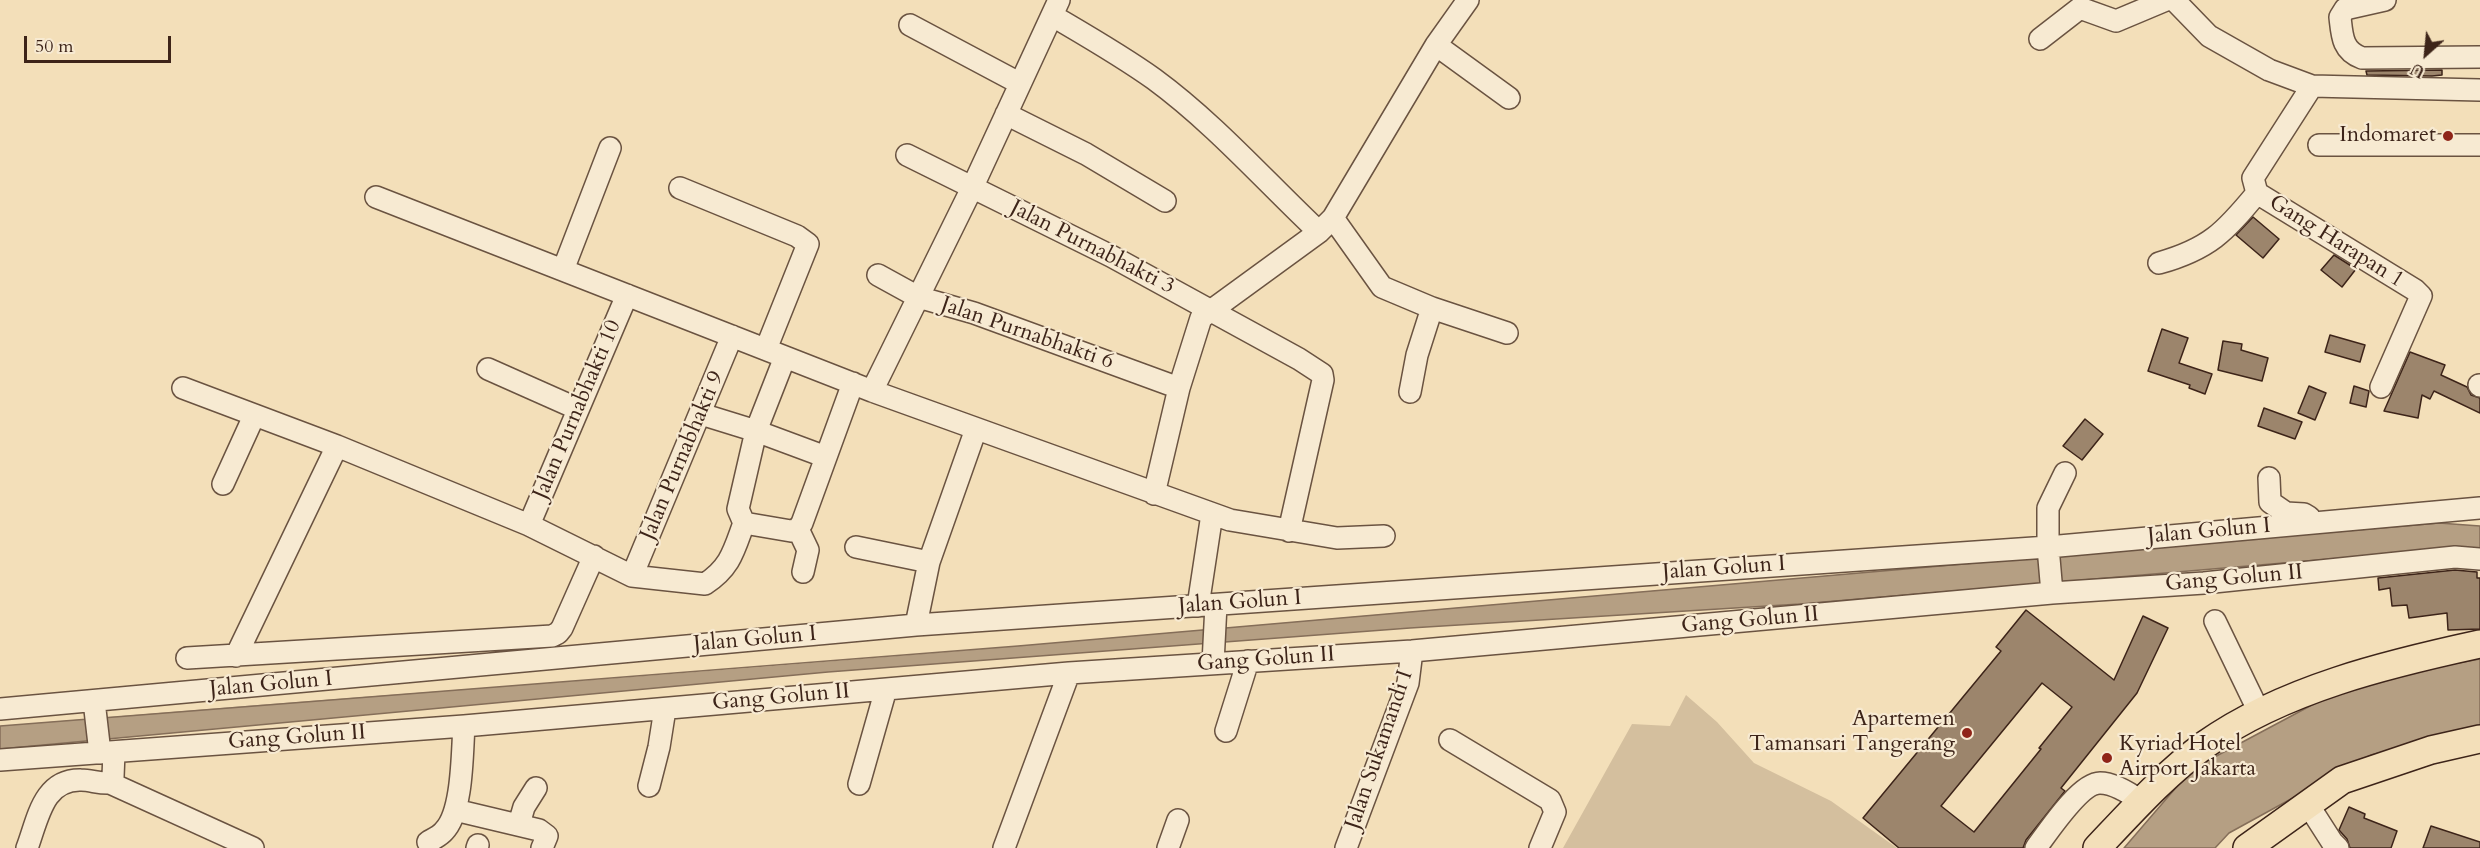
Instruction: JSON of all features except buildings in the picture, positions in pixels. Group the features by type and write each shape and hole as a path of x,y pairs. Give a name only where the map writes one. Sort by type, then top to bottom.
{"main road":[{"path":"2097,848 2169,775 2207,744 2260,714 2329,683 2480,644"},
{"path":"2247,848 2342,780 2431,750 2480,739"}],"street":[{"path":"1154,494 1179,388 1201,318 1326,225 1436,45 1468,0"},
{"path":"2040,39 2080,8 2116,21 2166,0"},
{"path":"2174,0 2209,36 2269,70 2312,86 2480,90"},
{"path":"2385,0 2344,9 2340,17 2342,33 2346,48 2352,54 2362,58 2480,57"},
{"path":"872,391 973,186 1019,83 1056,8 1095,40 1155,80 1193,111 1326,225 1382,287 1432,308 1507,333"},
{"path":"910,25 1019,83"},
{"path":"1436,45 1509,98"},
{"path":"2159,263 2187,255 2218,236 2257,193 2253,178 2312,86"},
{"path":"1006,114 1086,154 1165,201"},
{"path":"2319,146 2480,145"},
{"path":"563,270 610,148"},
{"name":"Jalan Purnabhakti 3","path":"907,155 1111,256 1299,359 1322,374 1323,380 1289,531"},
{"path":"680,188 797,236 808,244 766,349"},
{"name":"Gang Harapan 1","path":"2257,193 2415,290 2421,296 2381,387"},
{"path":"376,197 872,391 1212,514 1230,520 1337,538 1384,536"},
{"name":"Jalan Purnabhakti 6","path":"878,274 918,297 974,313 1179,388"},
{"name":"Jalan Purnabhakti 10","path":"529,525 627,295"},
{"path":"1410,392 1417,355 1432,308"},
{"name":"Jalan Purnabhakti 9","path":"632,576 702,414 732,336"},
{"path":"183,388 337,446 529,525 632,576 705,584 721,574 730,561 744,523 738,509 756,431 785,357"},
{"path":"488,369 578,409"},
{"path":"744,523 791,531 798,529 852,383"},
{"path":"702,414 825,457"},
{"path":"223,484 254,416"},
{"path":"916,625 929,562 976,429"},
{"path":"236,656 337,446"},
{"path":"2052,591 2048,550 2048,508 2066,473"},
{"path":"2269,478 2270,502 2286,513 2304,514 2312,522"},
{"name":"Jalan Golun I","path":"0,709 94,705 916,625 1209,612 2048,550 2312,522 2480,508"},
{"path":"1212,514 1209,612 1213,659"},
{"path":"798,529 808,550 803,572"},
{"path":"856,547 929,562"},
{"path":"187,658 552,636 562,628 594,556"},
{"name":"Gang Golun II","path":"0,760 104,749 464,726 1213,659 1248,661 1412,651 2052,591 2204,583 2455,557 2480,559"},
{"path":"2215,621 2260,714"},
{"name":"Jalan Sukamandi I","path":"1346,848 1408,683 1412,651"},
{"path":"1226,731 1248,661"},
{"path":"1004,848 1069,673"},
{"path":"859,784 886,689"},
{"path":"94,705 113,777 110,783"},
{"path":"649,786 659,747 665,709"},
{"path":"428,842 445,831 455,810 461,781 464,726"},
{"path":"1450,740 1550,800 1555,812 1540,848"},
{"path":"51,756 61,768 63,782"},
{"path":"27,848 48,794 63,782 82,780 110,783 253,848"},
{"path":"2036,848 2083,790 2099,783 2127,791 2142,802"},
{"path":"519,824 524,807 536,788"},
{"path":"2307,803 2331,842 2338,848"},
{"path":"455,810 539,830 547,836 542,848"},
{"path":"1168,848 1178,820"}],"shaded area":[{"path":"2439,523 2480,526 2480,549 2401,553 1800,604 1410,628 828,672 0,749 0,726 1018,646"},
{"path":"2480,659 2480,726 2371,755 2229,833 2215,848 2124,848 2192,769 2355,682"},
{"path":"1686,695 1717,722 1754,763 1831,801 1897,848 1563,848 1632,724 1670,726"}],"place":[{"name":"Indomaret","path":"2448,136"},
{"name":"Apartemen Tamansari Tangerang","path":"1967,733"},
{"name":"Kyriad Hotel Airport Jakarta","path":"2107,758"}]}
